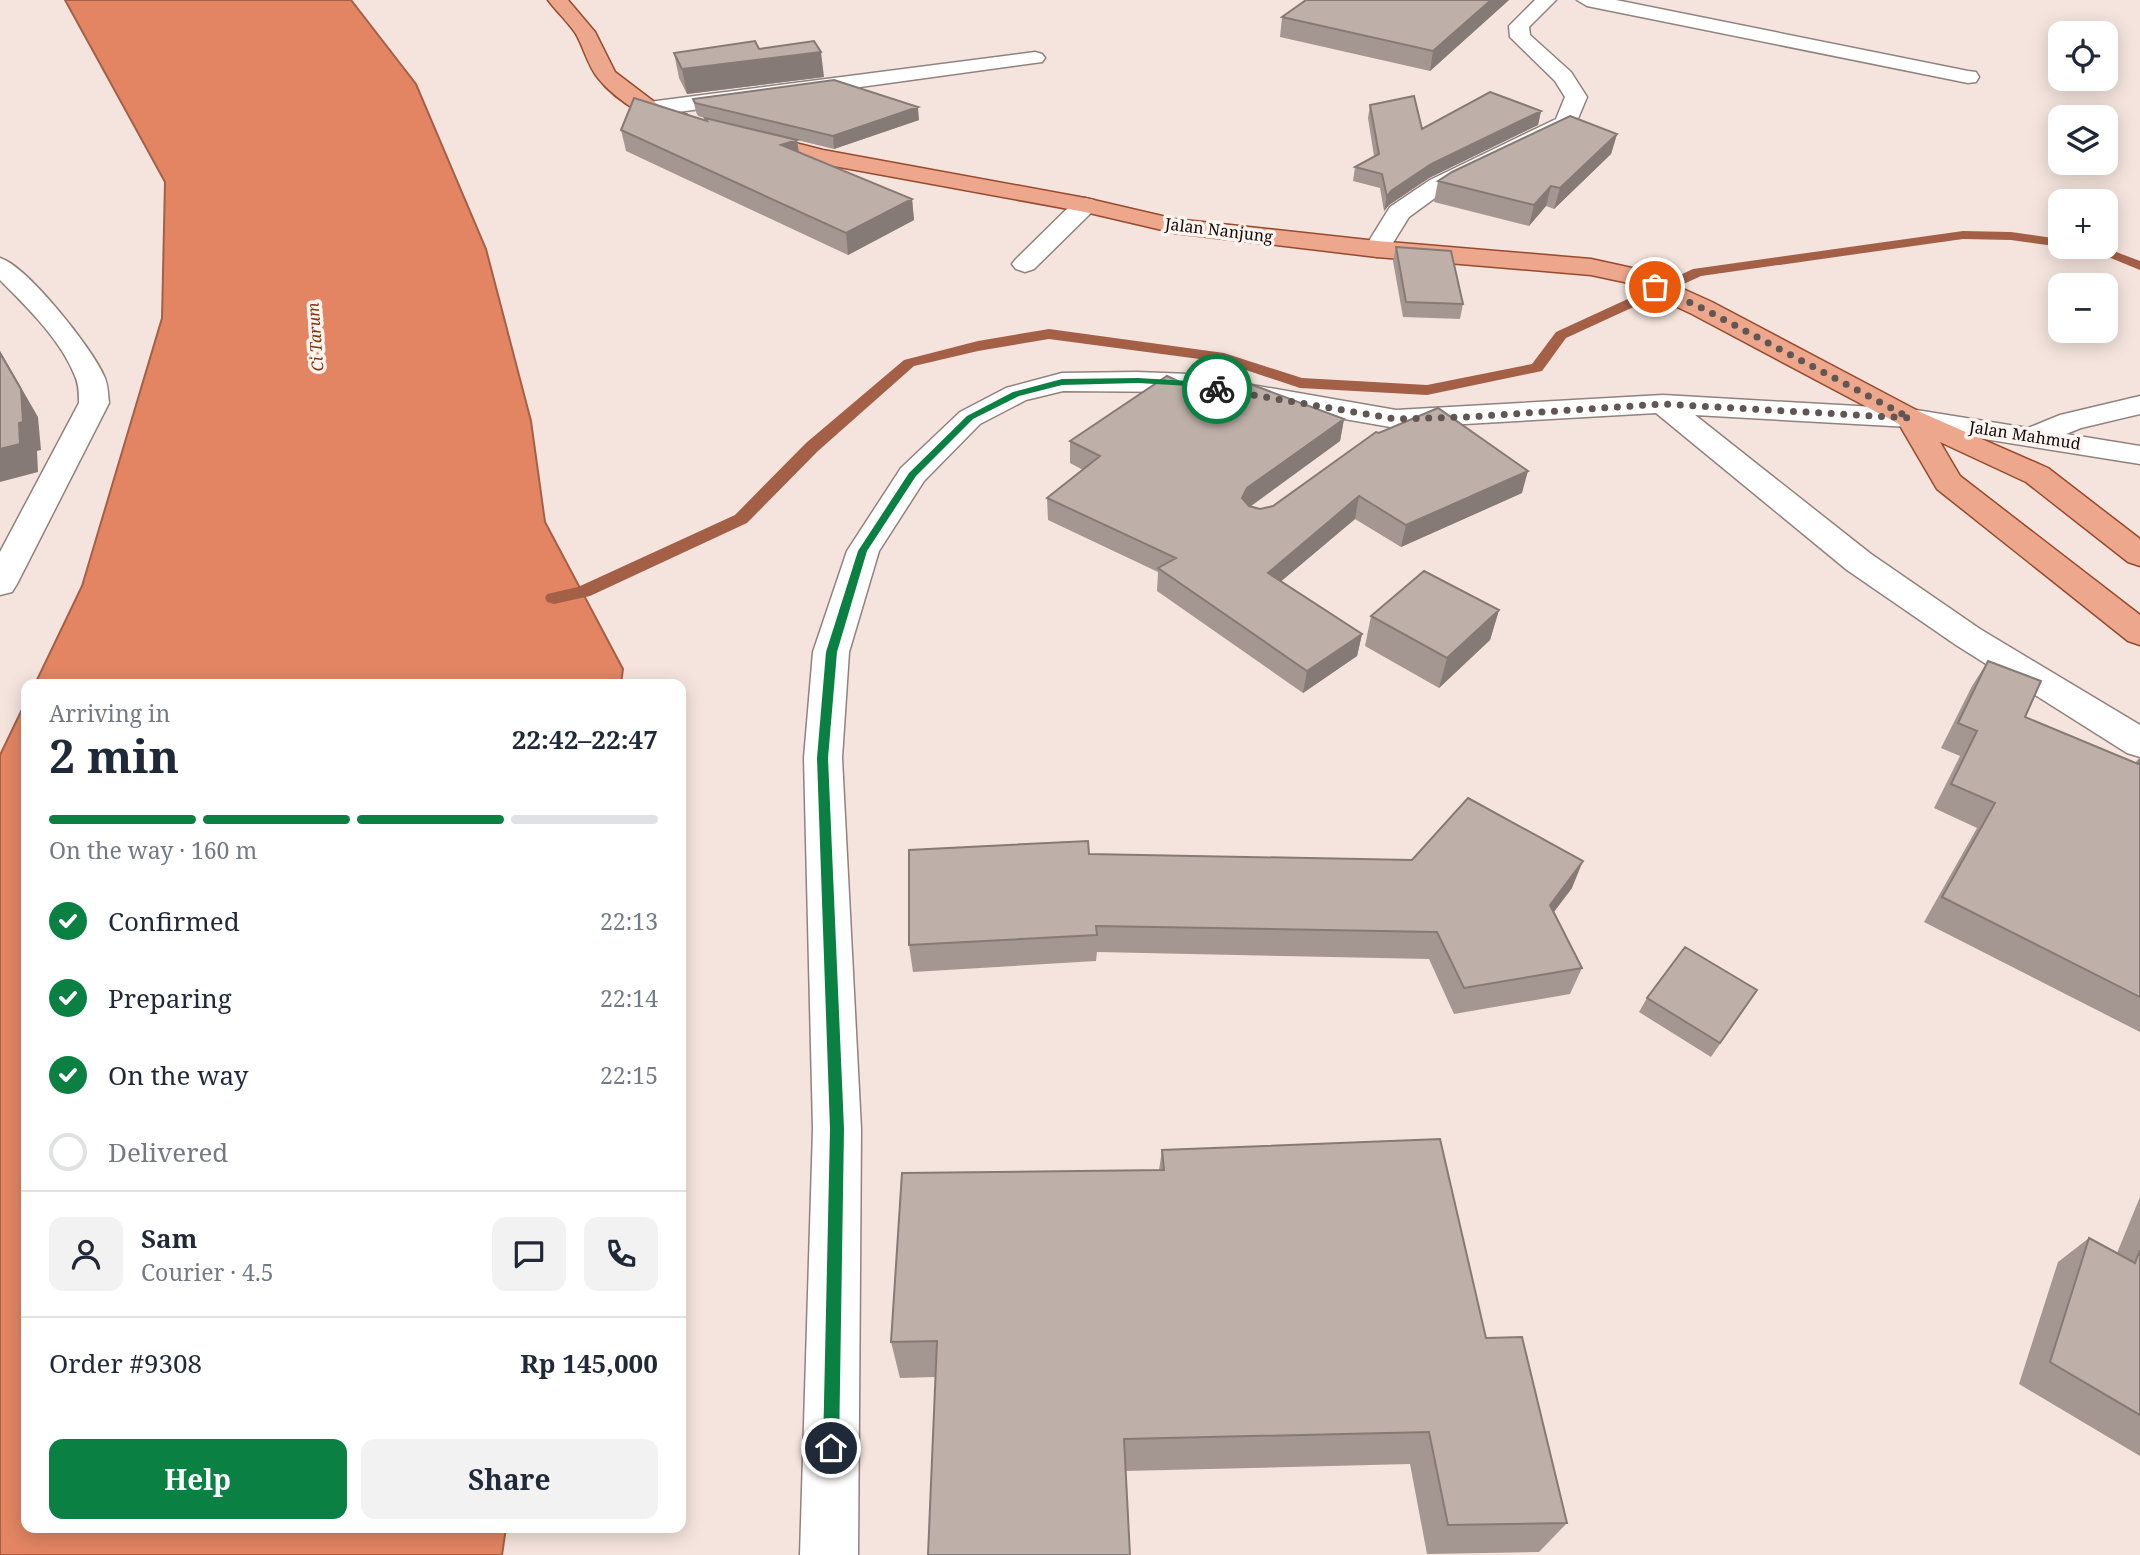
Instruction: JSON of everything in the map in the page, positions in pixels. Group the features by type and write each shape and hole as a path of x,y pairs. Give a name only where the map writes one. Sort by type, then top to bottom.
{"main road":[{"path":"560,0 585,32 606,75 649,109 695,125"},
{"name":"Jalan Nanjung","path":"721,132 823,157 1085,205 1175,226 1377,249 1591,267 1632,276 1702,308 1910,418 2037,475 2140,555"},
{"path":"1910,418 1948,482 2140,633"}],"street":[{"path":"1377,249 1399,212 1438,184 1566,123 1576,97 1563,77 1520,37 1519,26 1546,0"},
{"path":"1587,0 1968,76"},
{"path":"649,109 1035,58"},
{"path":"1025,264 1085,205"},
{"path":"0,266 12,292 78,355 91,378 94,403 0,584"},
{"name":"Jalan Mahmud","path":"829,1555 837,1129 822,758 831,652 863,551 912,475 970,418 1016,394 1062,382 1189,383 1396,419 1663,404 1910,418 2140,454"},
{"path":"1663,404 1859,562 1968,637 2140,743"},
{"path":"2034,436 2071,421 2140,405"},
{"path":"1363,443 1396,419"}],"water":[{"name":"Ci Tarum","path":"65,0 351,0 416,84 486,249 531,421 545,522 623,669 622,679 37,679 82,586 162,318 165,182"},
{"path":"21,711 21,1533 505,1533 502,1555 0,1555 0,755"}],"building":[{"path":"1306,0 1491,0 1433,51 1282,17"},
{"path":"755,41 759,49 814,41 821,52 682,69 674,53"},
{"path":"834,80 918,107 833,136 695,103 693,99"},
{"path":"1490,92 1541,111 1431,164 1391,191 1387,197 1382,174 1355,167 1379,154 1370,105 1414,96 1422,129"},
{"path":"634,98 707,121 705,118 797,140 781,145 912,199 846,233 621,130"},
{"path":"1570,116 1617,134 1560,188 1551,186 1534,205 1438,181 1452,172"},
{"path":"1396,247 1451,251 1463,304 1406,302"},
{"path":"0,353 21,389 23,422 19,423 20,444 0,449"},
{"path":"1167,376 1195,389 1207,380 1239,393 1250,384 1344,419 1247,488 1242,498 1249,506 1260,509 1273,506 1376,432 1438,408 1528,471 1406,525 1359,496 1268,573 1362,634 1307,671 1158,568 1176,558 1047,498 1100,456 1070,441"},
{"path":"1424,571 1499,610 1447,658 1371,616"},
{"path":"1988,661 2041,681 2025,717 2138,764 2140,760 2140,997 1942,897 1995,803 1951,784 1977,731 1958,723"},
{"path":"1468,798 1583,861 1550,905 1582,968 1464,988 1437,932 1096,926 1097,935 909,945 909,850 1088,841 1089,854 1412,860"},
{"path":"1685,947 1757,990 1720,1043 1647,998"},
{"path":"1440,1139 1486,1338 1522,1337 1567,1523 1448,1525 1429,1432 1124,1439 1130,1555 928,1555 937,1341 891,1342 902,1173 1164,1170 1162,1150"},
{"path":"2089,1238 2135,1263 2140,1250 2140,1415 2050,1362"}],"waterway":[{"path":"554,598 583,592 741,519 812,447 909,363 978,346 1049,334 1224,358 1300,383 1427,390 1537,368 1561,335 1698,272 1963,235 2011,236 2048,241"},
{"path":"2118,257 2140,266"}],"way so far":[{"path":"1217,389 1396,419 1663,404 1910,418 1702,308 1655,287"}],"route":[{"path":"831,1448 837,1129 822,758 831,652 863,551 912,475 970,418 1016,394 1062,382 1189,383 1217,389"}]}
